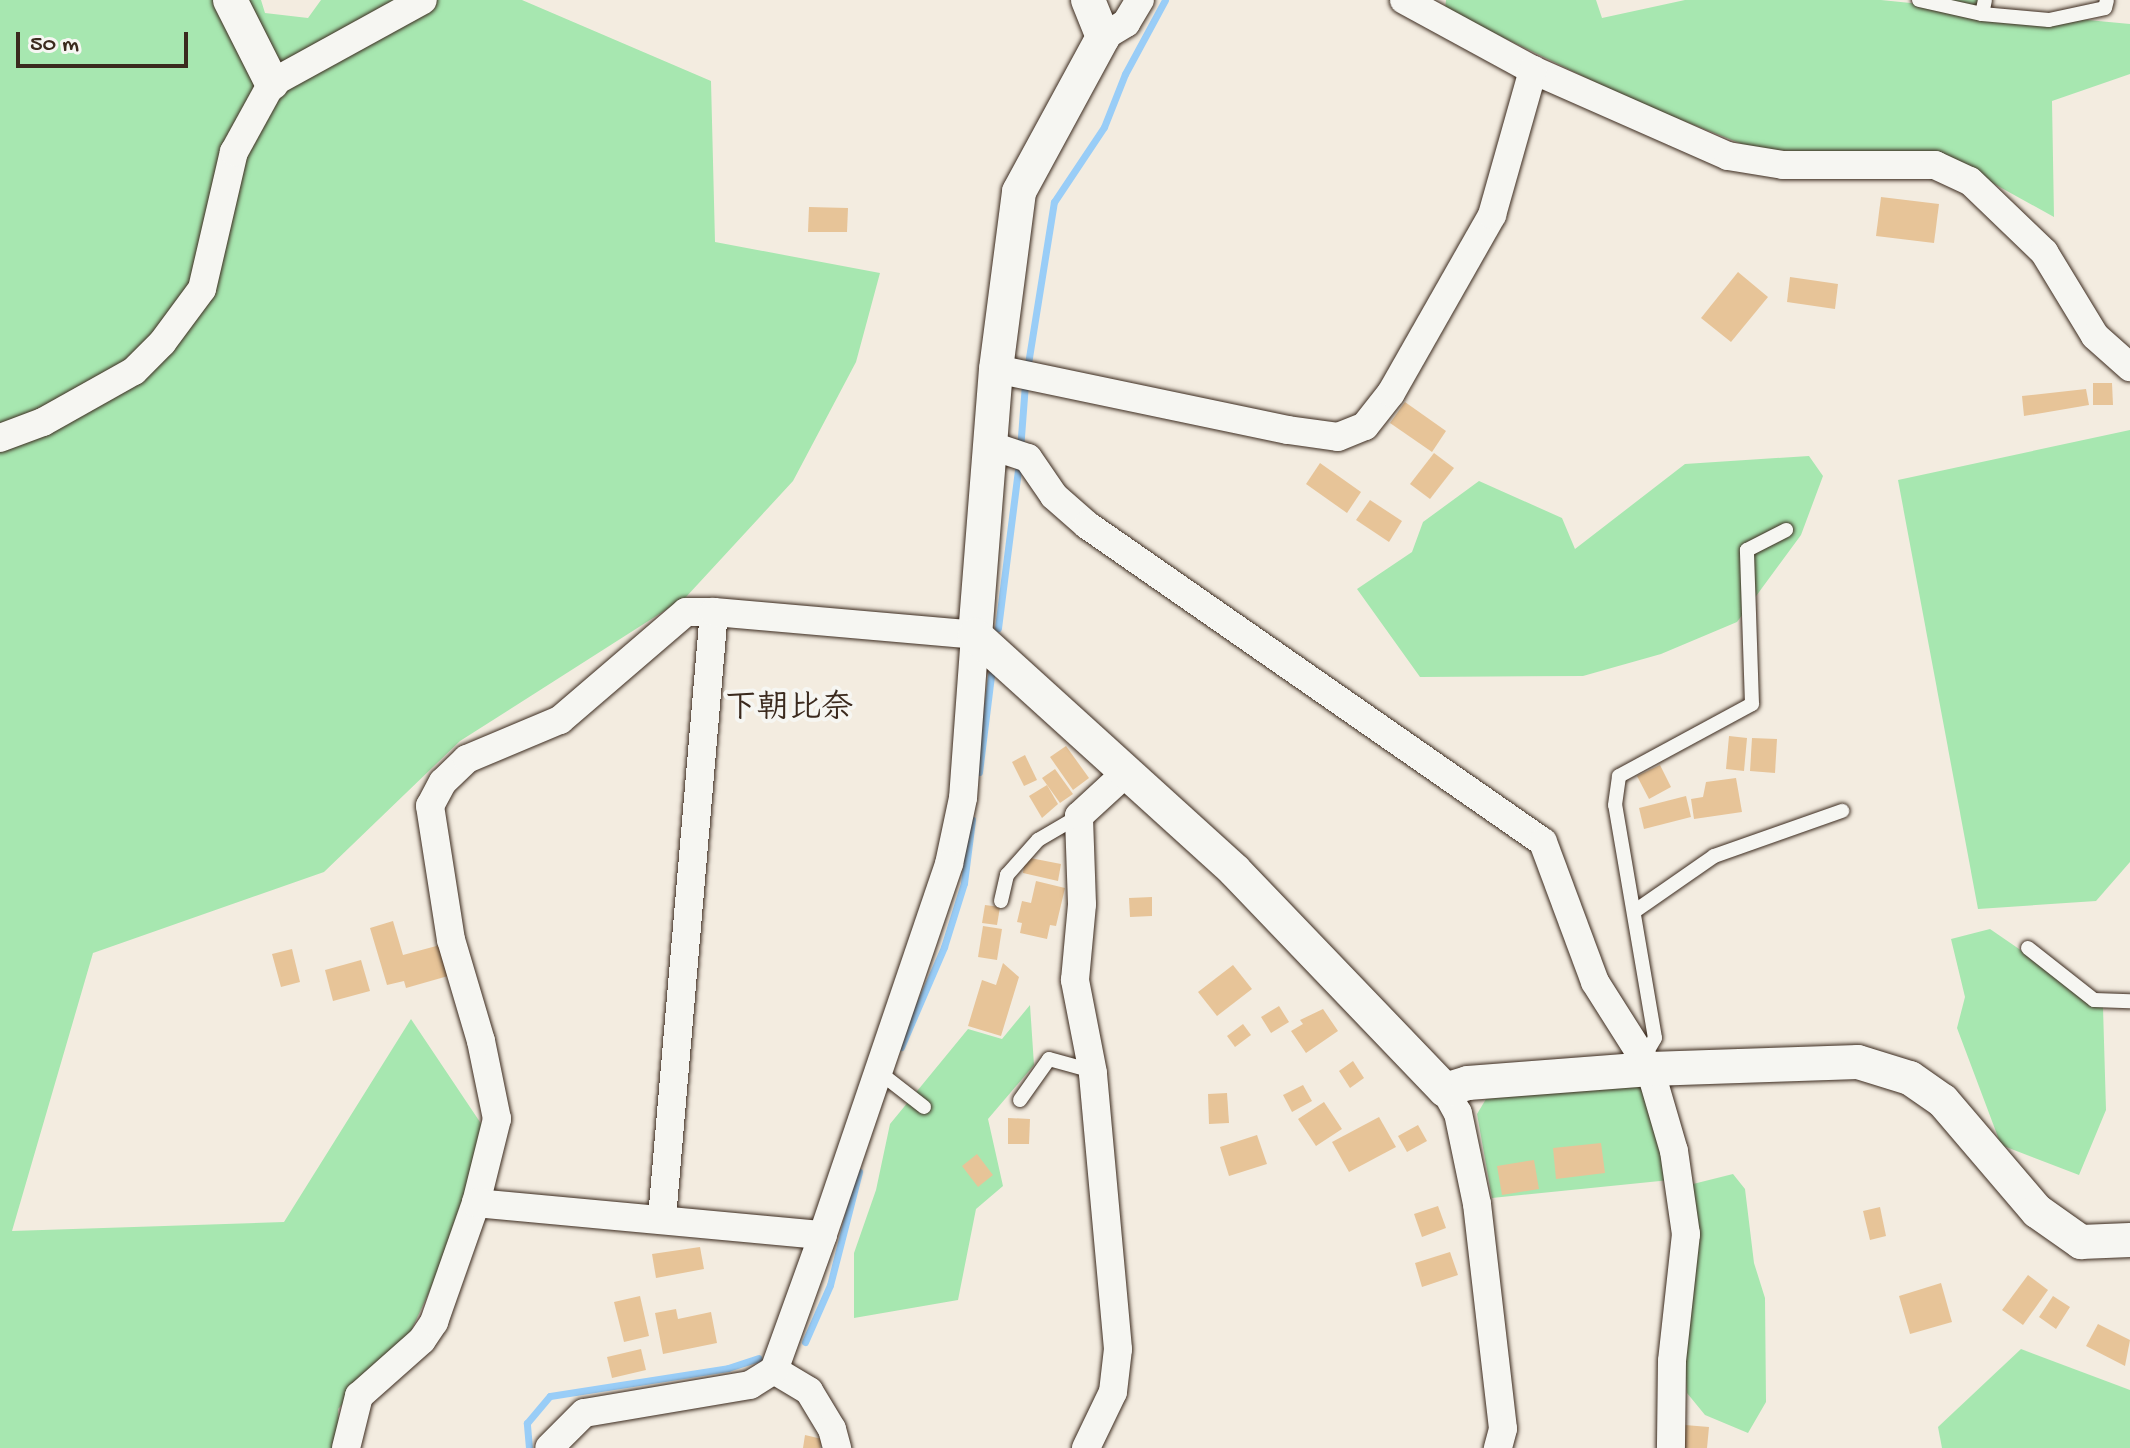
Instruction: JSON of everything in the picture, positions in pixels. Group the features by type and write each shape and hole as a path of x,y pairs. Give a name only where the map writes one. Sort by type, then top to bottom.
{"street":[{"path":"230,0 272,83"},
{"path":"0,438 43,422 134,371 162,343 202,289 234,152 272,83 423,0"},
{"path":"1088,0 1103,37"},
{"path":"549,1448 584,1413 750,1385 774,1370 885,1075 949,864 963,798 975,635 1007,451 1014,373 1019,192 1103,37 1126,23 1140,0"},
{"path":"1404,0 1533,70 1728,156 1783,165 1935,165 1970,181 2044,252 2095,336 2130,367"},
{"path":"1014,373 1288,430 1338,437 1365,426 1391,393 1492,215 1533,70"},
{"path":"1007,451 1087,525 1543,842 1595,982 1647,1063 1674,1151 1686,1234 1672,1361 1671,1448"},
{"path":"346,1448 359,1396 422,1340 434,1322 476,1203 497,1119 481,1041 451,940 430,806 443,782 467,759 560,720 686,612 975,635 1234,870 1445,1090 1458,1113 1477,1204 1503,1429 1498,1448"},
{"path":"662,1218 714,612"},
{"path":"1086,1448 1113,1392 1118,1349 1093,1071 1075,980 1082,904 1079,816 1128,771"},
{"path":"1445,1090 1468,1083 1647,1063 1858,1062 1910,1078 1943,1101 2037,1211 2081,1242 2130,1240"},
{"path":"476,1203 823,1235"},
{"path":"774,1370 809,1391 832,1429 837,1448"}],"lane":[{"path":"1919,0 1983,7 2049,20 2105,8 2107,0"},
{"path":"1647,1063 1655,1038 1615,805 1619,776 1752,704 1747,550 1786,530"},
{"path":"1635,911 1714,856 1842,811"},
{"path":"1001,901 1007,875 1038,840 1079,816"},
{"path":"2028,948 2094,1000 2130,1001"},
{"path":"1020,1100 1049,1059 1093,1071"},
{"path":"885,1075 924,1107"}],"green space":[{"path":"0,0 261,0 265,13 308,18 321,0 522,0 711,81 715,242 880,273 856,362 793,481 686,597 460,741 324,872 93,953 12,1231 284,1222 411,1019 484,1128 453,1241 410,1333 338,1409 340,1448 0,1448"},
{"path":"1446,0 1596,0 1602,18 1685,0 1881,0 1940,6 1940,0 1985,0 1983,10 2130,24 2130,74 2052,101 2054,217 1942,155 1757,150 1636,102 1445,9"},
{"path":"2130,430 2130,862 2096,901 1978,909 1898,480"},
{"path":"1809,456 1823,476 1801,535 1737,622 1661,654 1583,676 1420,677 1357,589 1412,552 1423,522 1479,481 1562,518 1575,549 1685,464"},
{"path":"1990,929 2103,1007 2106,1110 2079,1175 2001,1145 1957,1028 1965,997 1951,939"},
{"path":"1030,1005 1034,1065 988,1119 1003,1186 976,1209 958,1300 854,1318 854,1253 876,1190 890,1124 968,1029 1002,1039"},
{"path":"1644,1084 1670,1180 1492,1198 1477,1114 1486,1099"},
{"path":"1733,1174 1745,1189 1754,1263 1765,1298 1766,1402 1748,1433 1705,1415 1687,1393 1685,1364 1693,1184"},
{"path":"2021,1349 2130,1390 2130,1448 1942,1448 1938,1427"}],"building":[{"path":"1881,197 1939,204 1934,243 1876,236"},
{"path":"809,207 848,208 847,232 808,232"},
{"path":"1738,272 1768,297 1731,342 1701,318"},
{"path":"1790,277 1838,284 1835,309 1787,302"},
{"path":"2093,383 2112,383 2113,405 2093,405"},
{"path":"2086,389 2089,405 2024,416 2022,396"},
{"path":"1405,402 1446,431 1432,452 1390,423"},
{"path":"1434,453 1454,468 1430,499 1410,484"},
{"path":"1320,463 1361,492 1347,513 1306,484"},
{"path":"1370,500 1402,521 1389,542 1356,520"},
{"path":"1729,736 1747,738 1744,771 1726,769"},
{"path":"1752,738 1777,739 1775,773 1750,771"},
{"path":"1066,746 1089,778 1073,790 1050,757"},
{"path":"1025,755 1037,780 1024,786 1012,762"},
{"path":"1660,765 1671,787 1649,799 1637,776"},
{"path":"1055,769 1073,794 1060,803 1042,778"},
{"path":"1736,778 1742,812 1694,819 1691,799 1703,797 1706,782"},
{"path":"1047,785 1058,804 1042,818 1029,796"},
{"path":"1686,796 1691,817 1644,829 1639,808"},
{"path":"1025,857 1061,864 1058,881 1023,873"},
{"path":"1036,881 1065,888 1056,926 1050,925 1047,939 1020,933 1022,923 1017,922 1022,901 1031,903"},
{"path":"1152,897 1152,916 1130,917 1129,898"},
{"path":"985,905 1000,907 997,925 982,923"},
{"path":"393,921 403,955 440,945 448,976 406,988 404,981 387,985 370,928"},
{"path":"983,926 1002,929 997,960 978,957"},
{"path":"292,949 300,982 281,987 272,954"},
{"path":"361,960 370,991 333,1001 325,970"},
{"path":"1003,963 1019,977 1001,1036 968,1026 982,980 996,985"},
{"path":"1233,965 1252,989 1217,1016 1198,992"},
{"path":"1279,1006 1289,1022 1271,1033 1261,1017"},
{"path":"1323,1009 1338,1031 1306,1053 1291,1031 1303,1024 1300,1020"},
{"path":"1243,1024 1251,1035 1235,1047 1227,1036"},
{"path":"1353,1061 1364,1078 1350,1088 1339,1071"},
{"path":"1303,1085 1312,1101 1292,1112 1283,1095"},
{"path":"1227,1093 1229,1123 1209,1124 1208,1094"},
{"path":"1324,1102 1342,1129 1316,1146 1298,1119"},
{"path":"1379,1117 1396,1147 1349,1172 1332,1142"},
{"path":"1008,1118 1030,1119 1029,1144 1008,1144"},
{"path":"1418,1125 1427,1141 1407,1152 1398,1136"},
{"path":"1257,1135 1267,1164 1229,1176 1220,1147"},
{"path":"1601,1143 1605,1173 1556,1179 1553,1148"},
{"path":"977,1154 993,1175 978,1187 962,1166"},
{"path":"1534,1160 1539,1189 1502,1195 1497,1166"},
{"path":"1438,1206 1446,1228 1422,1237 1414,1214"},
{"path":"1880,1207 1886,1236 1870,1240 1863,1211"},
{"path":"700,1247 704,1269 656,1278 652,1254"},
{"path":"1450,1252 1458,1275 1422,1287 1415,1263"},
{"path":"2028,1275 2048,1290 2023,1325 2002,1310"},
{"path":"1941,1283 1952,1322 1910,1334 1899,1296"},
{"path":"640,1296 649,1336 624,1342 614,1302"},
{"path":"2053,1296 2070,1307 2056,1329 2039,1317"},
{"path":"676,1309 678,1319 711,1312 717,1343 663,1354 655,1313"},
{"path":"2098,1324 2130,1340 2125,1366 2086,1346"},
{"path":"641,1349 646,1370 612,1378 607,1357"},
{"path":"1685,1425 1709,1427 1707,1448 1683,1448"},
{"path":"805,1435 822,1439 820,1448 803,1448"}],"waterway":[{"path":"1027,370 1054,202 1104,127 1125,74 1165,0"},
{"path":"1020,450 1025,383"},
{"path":"998,628 1019,462"},
{"path":"979,772 991,675"},
{"path":"901,1047 944,947 964,883 972,820"},
{"path":"805,1342 830,1285 859,1172"},
{"path":"529,1448 527,1423 550,1396 728,1368 758,1358"}],"district":[{"name":"下朝比奈","path":"789,710"}]}
